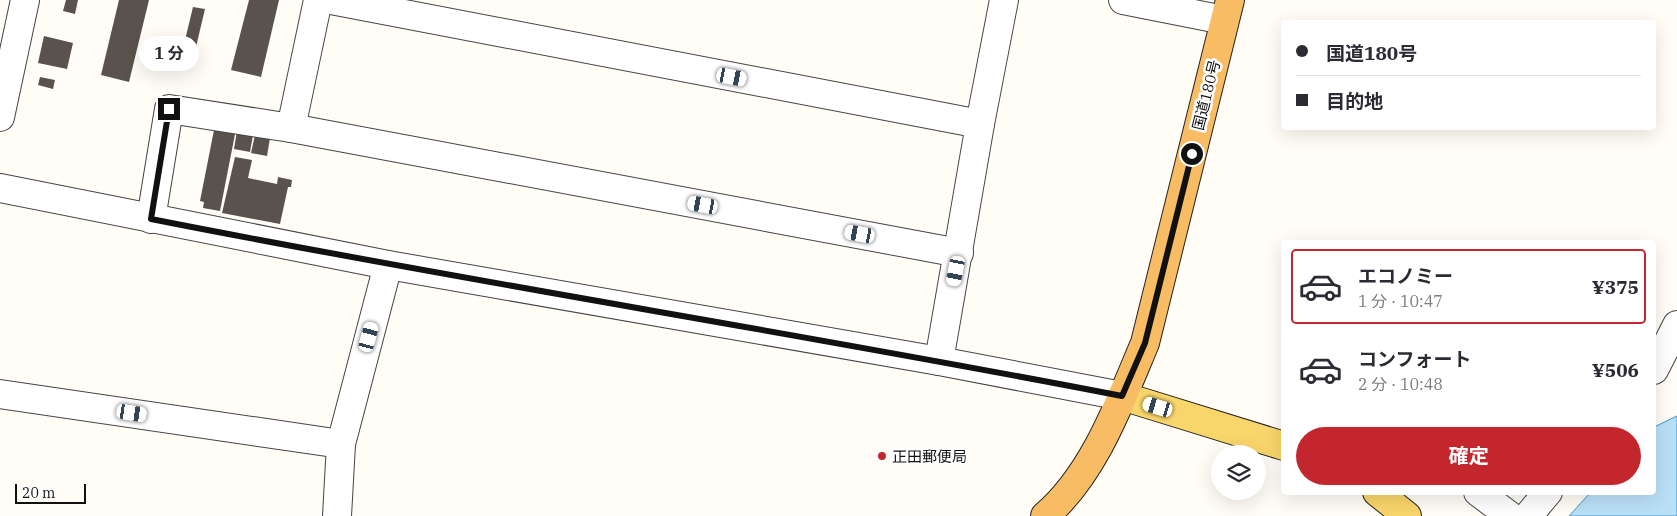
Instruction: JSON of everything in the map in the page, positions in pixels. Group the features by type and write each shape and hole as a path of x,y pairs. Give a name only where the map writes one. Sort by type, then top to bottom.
{"highway":[{"name":"国道180号","path":"1045,516 1061,502 1097,449 1145,343 1227,10"}],"main road":[{"path":"1122,396 1281,445"},
{"path":"1381,495 1407,516"}],"street":[{"path":"0,117 26,0"},
{"path":"290,128 318,0"},
{"path":"331,0 980,124"},
{"path":"1123,0 1227,10"},
{"path":"939,361 959,253 998,5"},
{"path":"151,219 169,109 290,128 959,253"},
{"path":"0,188 388,265 939,361 1122,396"},
{"path":"337,516 341,444 388,265"},
{"path":"1656,366 1677,325"},
{"path":"0,394 341,444"},
{"path":"1482,495 1510,516"},
{"path":"1528,516 1546,495"}],"water":[{"path":"1677,416 1677,516 1569,516 1588,495 1656,495 1656,426"}],"building":[{"path":"66,0 78,0 75,14 63,11"},
{"path":"119,0 149,0 129,82 101,75"},
{"path":"249,0 279,0 261,77 231,70"},
{"path":"193,7 205,9 191,68 179,65"},
{"path":"44,36 73,43 67,69 38,63"},
{"path":"40,77 55,80 53,89 38,85"},
{"path":"215,125 236,129 220,211 203,208 204,202 200,201"},
{"path":"237,131 253,135 250,152 234,149"},
{"path":"255,135 270,138 267,156 251,153"},
{"path":"235,157 252,160 248,178 277,184 278,177 292,180 291,187 288,187 280,224 222,213"}],"place":[{"name":"正田郵便局","path":"882,456"}],"route":[{"path":"169,109 151,219 388,265 939,361 1122,396 1145,343 1192,154"}]}
